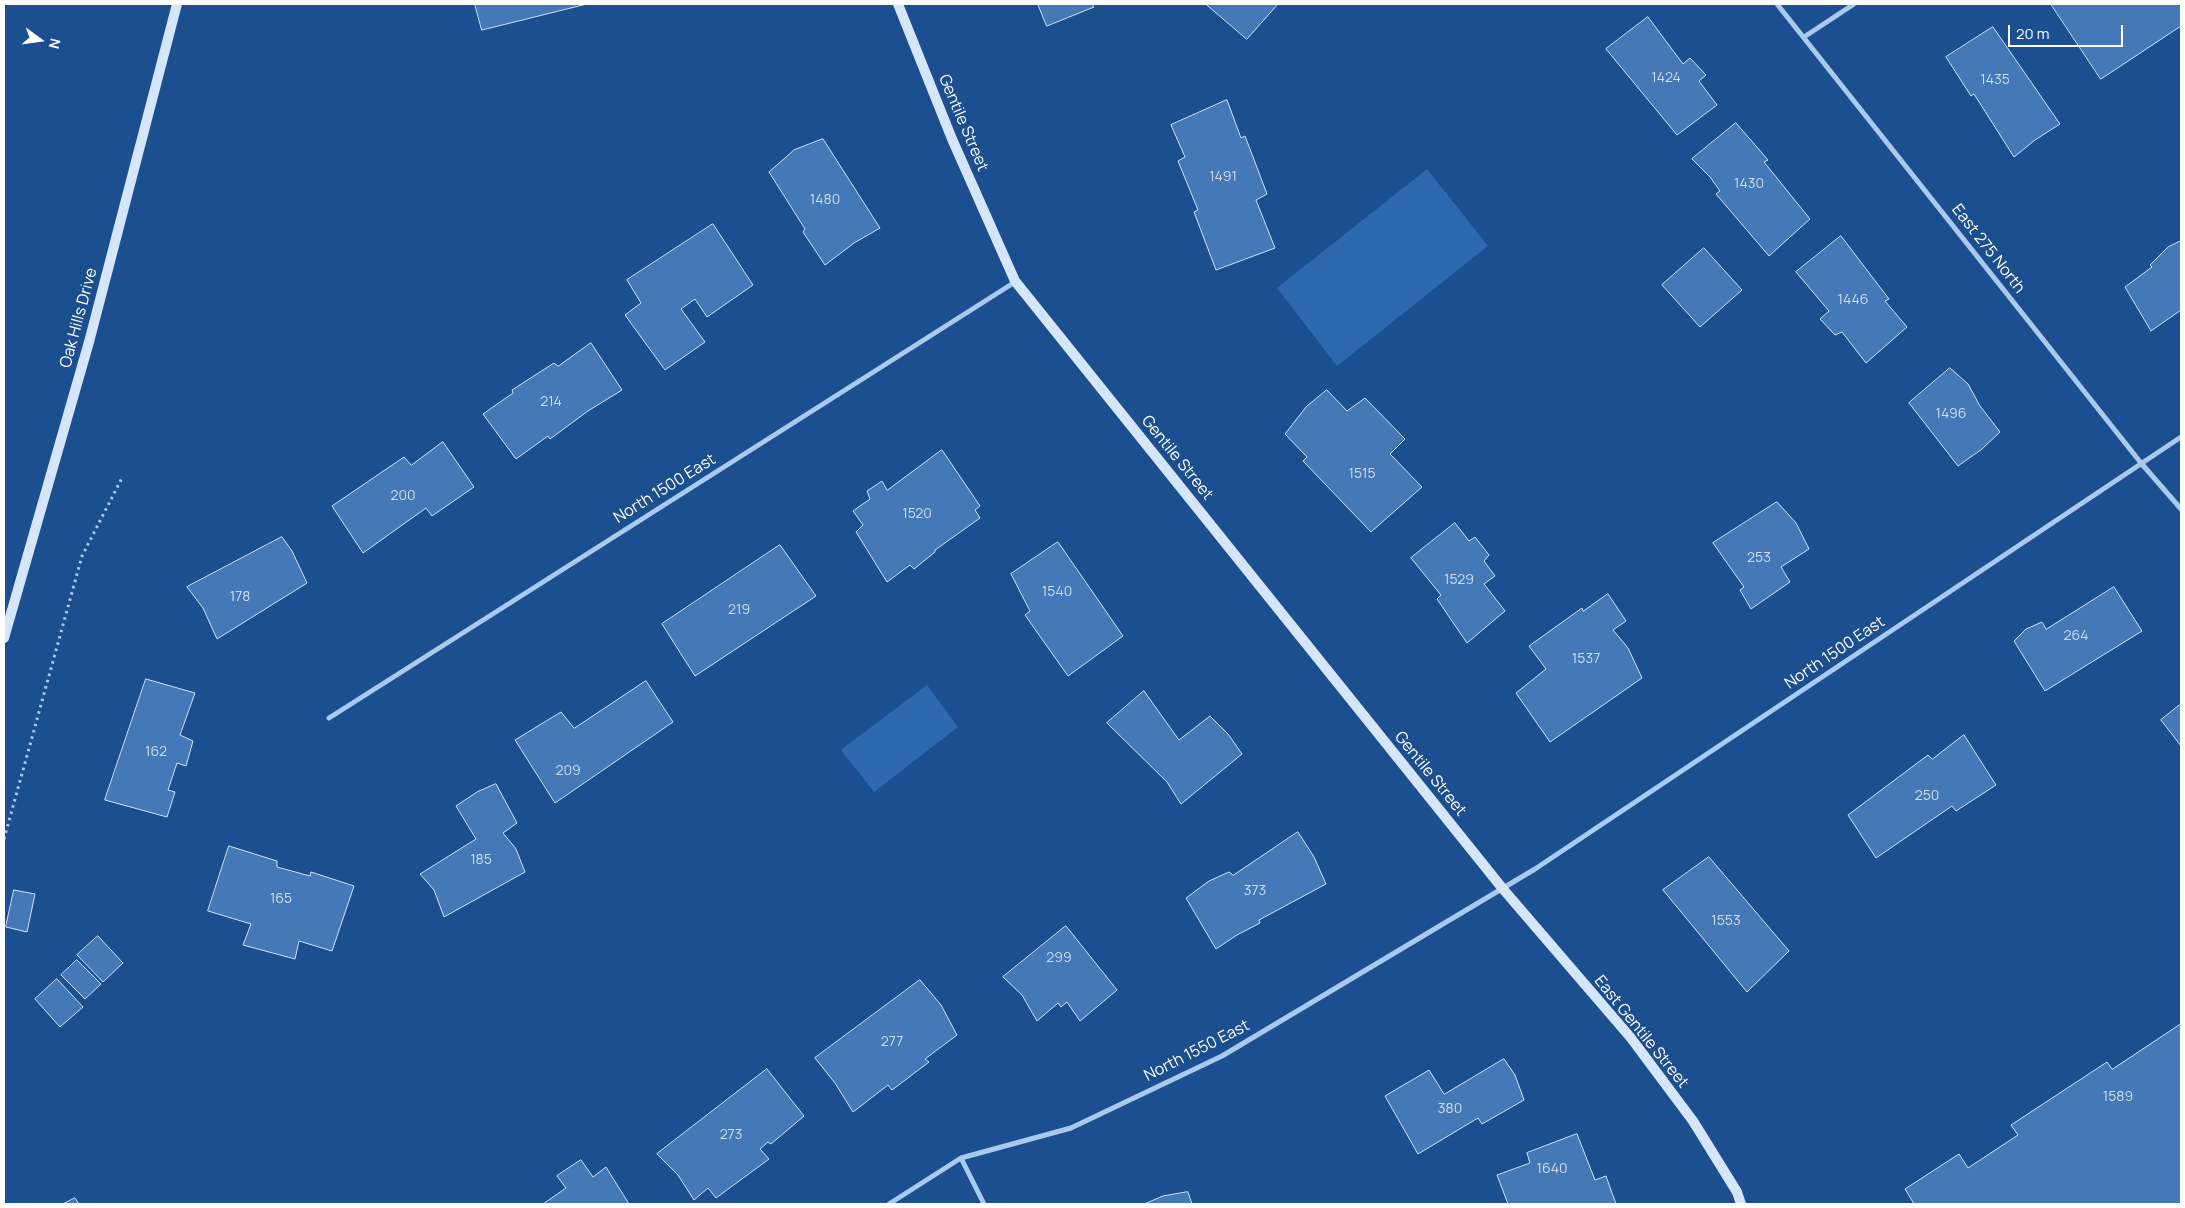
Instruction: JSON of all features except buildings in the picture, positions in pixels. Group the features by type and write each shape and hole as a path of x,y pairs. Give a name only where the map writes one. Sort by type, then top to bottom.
{"street":[{"name":"Oak Hills Drive","path":"4,638 89,342 177,4"},
{"name":"Gentile Street","path":"898,4 952,139 1015,281 1503,889"},
{"name":"East 275 North","path":"1777,4 2141,463 2181,509"},
{"path":"1804,37 1854,4"},
{"name":"North 1500 East","path":"329,718 1015,281"},
{"name":"North 1500 East","path":"1503,889 2181,437"},
{"name":"North 1550 East","path":"889,1204 961,1158 1071,1128 1222,1056 1503,889"},
{"name":"East Gentile Street","path":"1503,889 1631,1038 1693,1121 1736,1192 1741,1204"},
{"path":"961,1158 984,1204"}],"path":[{"path":"4,839 82,556 123,476"}],"shaded area":[{"path":"1427,169 1488,246 1337,366 1277,288"},
{"path":"927,685 958,727 874,792 841,750"}]}
